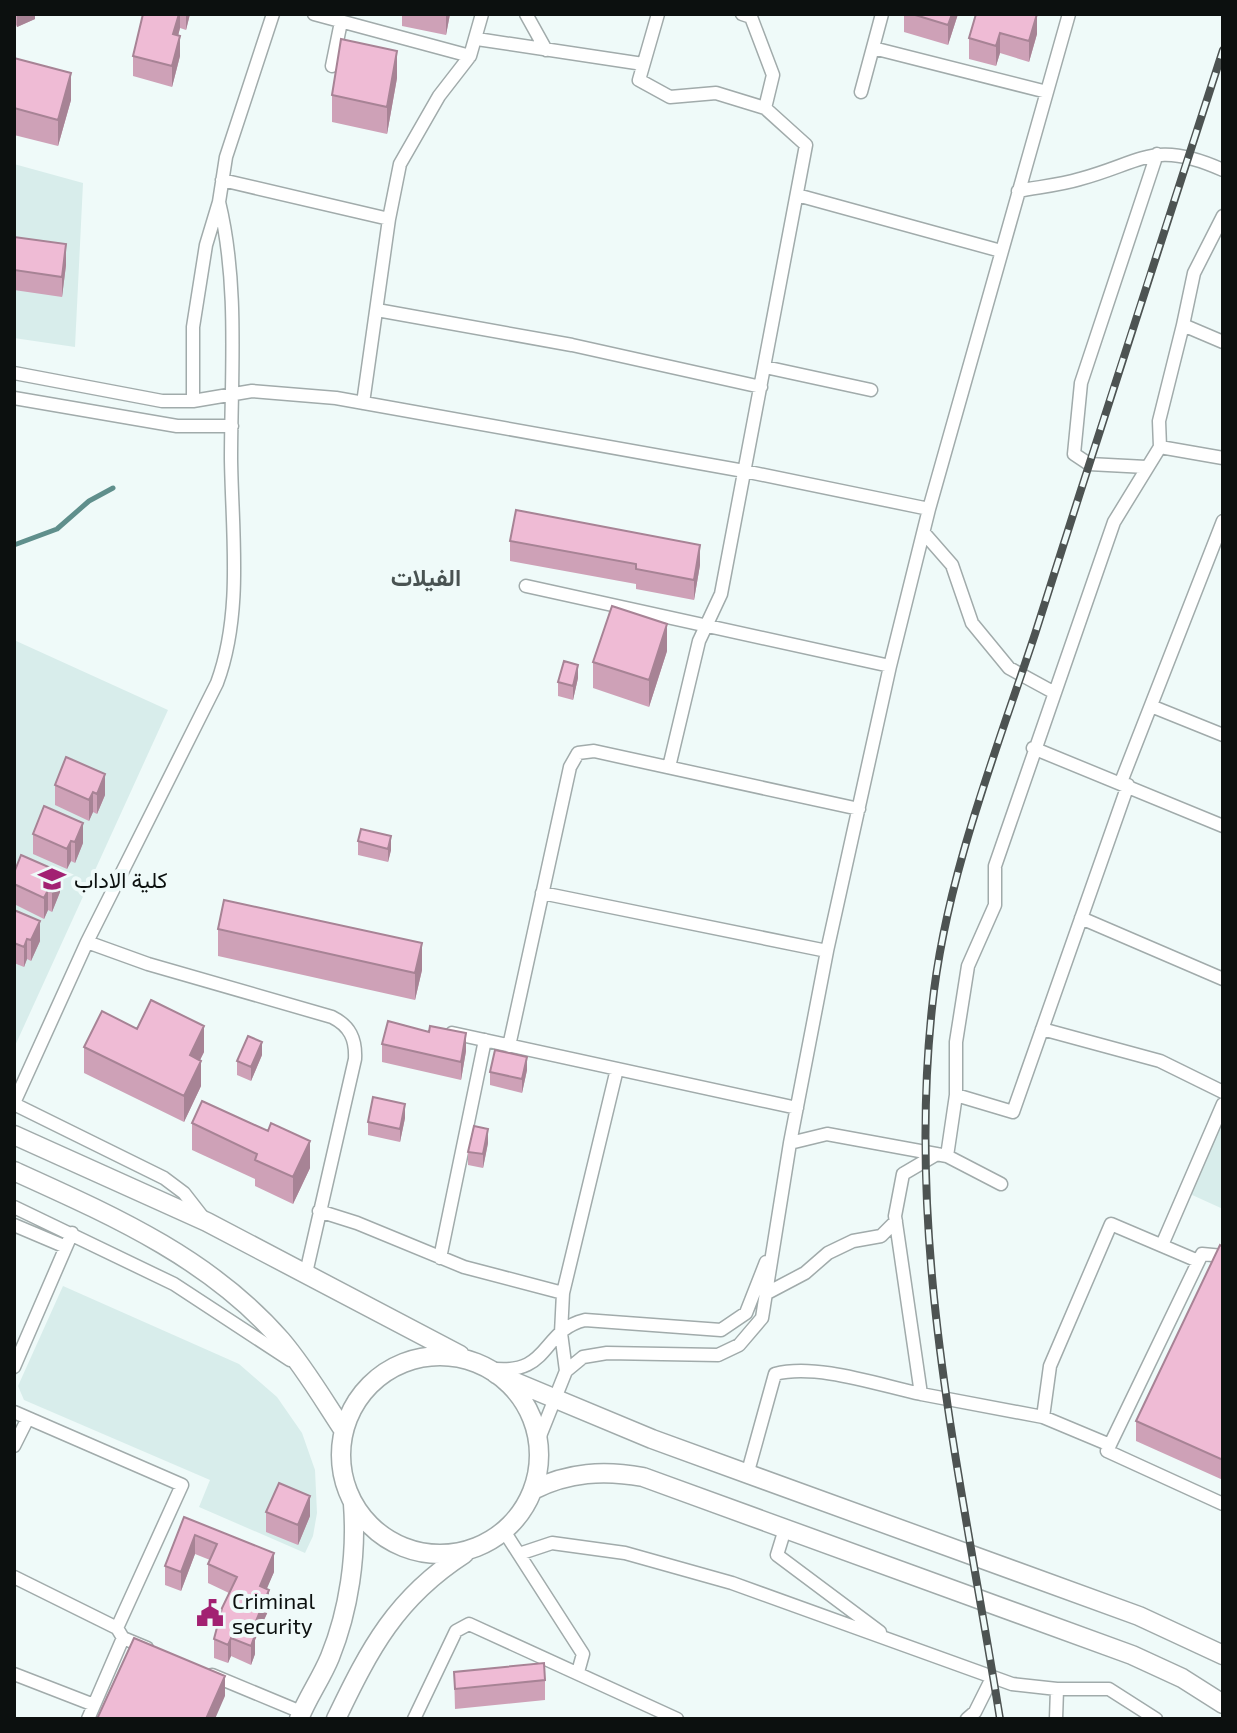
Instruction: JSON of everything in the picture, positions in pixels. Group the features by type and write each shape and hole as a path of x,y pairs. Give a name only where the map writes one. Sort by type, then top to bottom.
{"main road":[{"path":"14,1135 207,1222 487,1368 552,1398 747,1475 1139,1616 1223,1655"},
{"path":"14,1171 134,1227 193,1262 257,1316 300,1366 344,1431"},
{"path":"336,1719 387,1622 419,1586 471,1549 504,1531 521,1513 533,1490 539,1466 538,1441 526,1405 487,1368 436,1357 395,1367 363,1393 344,1431 342,1467 353,1501 369,1523 403,1547 444,1554 471,1549"},
{"path":"533,1490 557,1478 574,1475 626,1474 1132,1655 1182,1678 1223,1704"},
{"path":"300,1716 329,1659 343,1615 352,1556 353,1501"}],"street":[{"path":"193,401 193,327 206,245 222,180 273,14"},
{"path":"314,14 470,56"},
{"path":"363,403 389,219 400,164 439,96 470,56 482,14"},
{"path":"526,14 546,50"},
{"path":"658,14 639,80 670,97 716,93 765,108 806,145 721,594 699,641 669,767"},
{"path":"742,14 751,17 773,75 765,108"},
{"path":"861,92 882,14"},
{"path":"538,1441 552,1398 566,1371 583,1357 594,1354 698,1356 729,1351 756,1329 769,1292 772,1244 827,951 890,666 929,509 1069,14"},
{"path":"332,66 341,22"},
{"path":"477,39 643,64"},
{"path":"873,48 1047,92"},
{"path":"1018,191 1080,179 1150,153 1188,157 1223,170"},
{"path":"1146,467 1089,464 1074,454 1081,383 1157,154"},
{"path":"222,180 389,219"},
{"path":"797,195 1001,251"},
{"path":"207,1222 193,1202 164,1178 14,1103 87,942 225,663 233,615 233,393 227,247 219,202"},
{"path":"942,1155 956,1095 956,1042 968,966 995,905 995,866 1033,748 1114,522 1160,447 1159,421 1194,273 1223,216"},
{"path":"377,310 572,345 761,387"},
{"path":"1183,325 1223,342"},
{"path":"765,367 871,390"},
{"path":"14,373 162,401 193,401 233,393 280,392 363,403 744,471 929,509"},
{"path":"14,398 177,426 232,426"},
{"path":"1160,447 1223,458"},
{"path":"956,1095 1013,1112 1151,706 1223,521"},
{"path":"924,533 952,565 972,623 1009,668 1053,692"},
{"path":"526,586 890,666"},
{"path":"1151,706 1223,735"},
{"path":"1033,748 1223,826"},
{"path":"509,1046 573,758 585,750 594,751 859,809"},
{"path":"542,893 827,951"},
{"path":"1081,918 1223,979"},
{"path":"87,942 159,968 332,1017 349,1029 355,1059 306,1273"},
{"path":"1042,1029 1160,1061 1223,1092"},
{"path":"442,1031 797,1108"},
{"path":"440,1258 485,1040"},
{"path":"566,1371 561,1333 563,1293 617,1069"},
{"path":"1162,1245 1223,1104"},
{"path":"790,1143 827,1134 942,1155 1001,1184"},
{"path":"921,1394 896,1221 903,1174 942,1155"},
{"path":"14,1207 72,1233 217,1309 300,1366"},
{"path":"319,1211 440,1258 563,1293"},
{"path":"769,1292 805,1273 828,1253 853,1241 881,1236 896,1221"},
{"path":"1043,1417 1050,1366 1111,1224 1198,1261"},
{"path":"14,1225 66,1247"},
{"path":"14,1367 72,1233"},
{"path":"487,1368 520,1369 538,1358 572,1323 585,1320 705,1331 728,1327 746,1313 772,1244"},
{"path":"1223,1256 1202,1254 1107,1451 1223,1504"},
{"path":"747,1475 775,1374 792,1370 1043,1417 1110,1445"},
{"path":"14,1412 182,1485 88,1719"},
{"path":"14,1446 28,1418"},
{"path":"785,1529 777,1555 889,1639"},
{"path":"504,1531 583,1654 578,1672"},
{"path":"519,1554 552,1543 625,1553 732,1583 1012,1684 1057,1689 1109,1689 1156,1719"},
{"path":"14,1577 164,1656"},
{"path":"414,1719 456,1631 463,1624 578,1672 677,1719"},
{"path":"205,1673 300,1716"},
{"path":"14,1674 94,1705"},
{"path":"967,1719 975,1712 992,1678"},
{"path":"1056,1719 1057,1689"}],"shaded area":[{"path":"14,164 83,183 75,347 14,338"},
{"name":"كلية الاداب","path":"14,640 168,710 14,1048"},
{"path":"1223,1120 1223,1209 1190,1194"},
{"path":"63,1286 239,1364 277,1397 302,1433 315,1470 317,1513 313,1536 305,1553 199,1507 210,1480 24,1400 18,1386"}],"building":[{"path":"143,14 179,14 173,34 180,36 172,66 133,56"},
{"path":"912,14 952,14 948,25"},
{"path":"976,14 1037,14 1029,41 1000,33 996,46 969,38"},
{"path":"341,39 397,51 387,107 332,95"},
{"path":"14,58 71,73 58,120 14,108"},
{"path":"14,237 66,244 62,277 14,270"},
{"path":"516,510 700,545 694,580 636,569 636,564 510,541"},
{"path":"612,606 667,624 649,680 593,662"},
{"path":"564,661 578,665 573,686 558,682"},
{"path":"66,757 105,774 97,794 93,792 89,800 55,785"},
{"path":"44,806 83,823 75,842 71,841 67,849 33,834"},
{"path":"361,829 391,836 388,849 358,841"},
{"path":"21,855 60,872 52,892 48,890 44,898 14,884 14,873"},
{"path":"224,900 422,943 415,973 218,929"},
{"path":"14,910 40,921 24,947 14,943"},
{"path":"151,1000 204,1026 190,1055 201,1061 184,1096 84,1047 102,1011 137,1029"},
{"path":"388,1021 429,1032 430,1026 466,1033 461,1062 382,1044"},
{"path":"248,1036 262,1042 251,1067 237,1061"},
{"path":"495,1050 527,1057 522,1079 490,1072"},
{"path":"373,1097 405,1104 400,1129 368,1122"},
{"path":"202,1101 268,1131 271,1123 310,1141 293,1177 255,1160 257,1154 192,1123"},
{"path":"474,1126 488,1129 483,1154 468,1152"},
{"path":"1220,1245 1223,1247 1223,1460 1136,1421"},
{"path":"279,1483 310,1496 298,1525 266,1512"},
{"path":"184,1517 274,1553 260,1586 269,1590 251,1633 255,1635 251,1646 231,1638 228,1645 214,1639 222,1608 237,1577 208,1564 217,1544 195,1535 181,1572 165,1566"},
{"path":"134,1638 225,1676 206,1719 97,1719"},
{"path":"544,1663 545,1680 455,1689 454,1672"}],"waterway":[{"path":"14,545 57,529 89,501 113,488"}],"railway":[{"path":"1000,1719 955,1453 932,1277 926,1188 926,1099 932,1008 948,913 973,818 1223,50"}],"place":[{"name":"كلية الاداب","path":"52,879"},
{"name":"Criminal security","path":"210,1613"}],"district":[{"name":"الفيلات","path":"426,576"}]}
